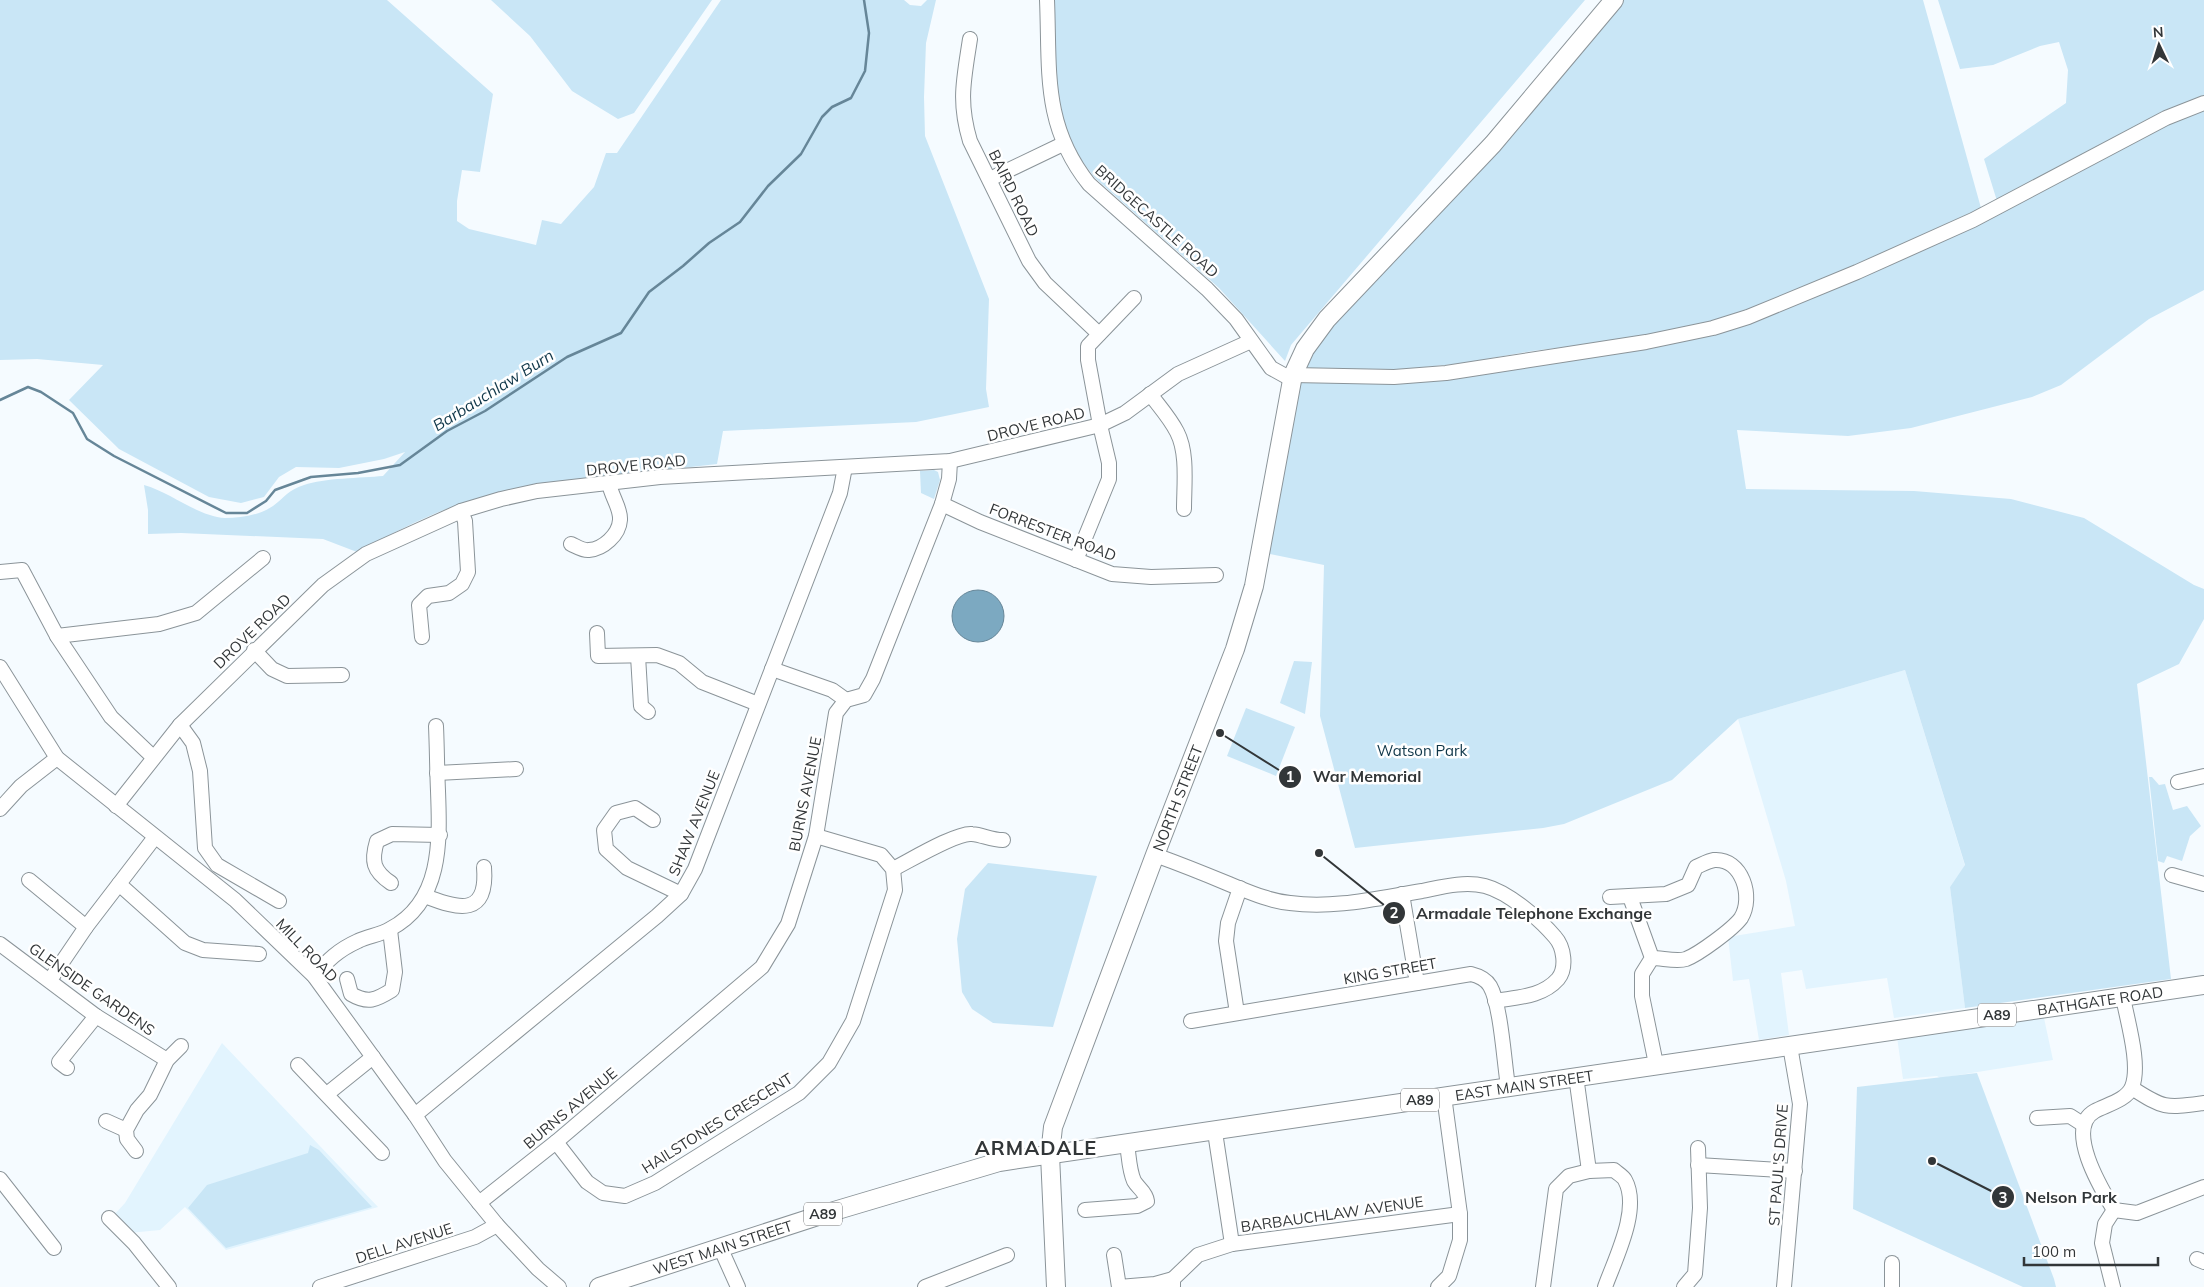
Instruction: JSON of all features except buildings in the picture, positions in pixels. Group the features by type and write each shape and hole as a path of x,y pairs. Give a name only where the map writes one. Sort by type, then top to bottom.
{"main road":[{"name":"NORTH STREET","path":"1056,1287 1050,1155 1053,1127 1235,649 1253,591 1292,377 1305,349 1327,318 1493,144 1614,0"},
{"name":"BATHGATE ROAD","path":"1790,1046 2204,985"},
{"name":"EAST MAIN STREET","path":"1050,1155 1214,1132 1656,1064 1790,1046"},
{"name":"WEST MAIN STREET","path":"599,1287 720,1247 999,1162 1050,1155"}],"street":[{"name":"BRIDGECASTLE ROAD","path":"1047,0 1050,94 1063,144 1074,165 1089,184 1207,289 1236,319 1271,368 1292,377"},
{"name":"BAIRD ROAD","path":"970,39 962,99 964,120 970,141 1029,261 1045,284 1099,334"},
{"path":"1292,377 1394,377 1446,373 1646,342 1713,328 1748,317 1857,272 1973,220 2166,118 2204,103"},
{"path":"990,179 1063,144"},
{"path":"1076,560 1109,479 1109,463 1088,360 1088,346 1134,298"},
{"name":"DROVE ROAD","path":"116,806 180,725 254,650 323,585 366,554 461,511 537,491 660,477 950,461 1100,424 1126,412 1178,374 1251,340"},
{"path":"1150,394 1172,423 1180,438 1183,463 1184,508"},
{"path":"772,669 832,690 846,700 864,695 873,679 942,504 949,480 950,461"},
{"name":"SHAW AVENUE","path":"415,1116 657,916 681,894 695,869 840,492 845,467"},
{"path":"571,544 587,551 601,547 614,536 620,521 618,508 611,496 609,483"},
{"name":"FORRESTER ROAD","path":"942,504 980,522 1112,574 1151,577 1216,575"},
{"path":"422,637 420,606 428,596 449,593 462,584 468,572 465,521 461,511"},
{"path":"57,636 159,624 196,613 263,558"},
{"path":"0,572 22,570 57,636 111,717 153,757"},
{"path":"597,632 598,656 657,655 679,663 702,682 758,704"},
{"path":"254,650 272,669 287,676 342,676"},
{"path":"638,656 641,706 648,712"},
{"name":"MILL ROAD","path":"0,667 57,758 235,900 314,976 415,1116 445,1161 497,1226 558,1287"},
{"name":"BURNS AVENUE","path":"479,1203 556,1142 762,967 788,924 816,836 836,713 846,700"},
{"path":"180,725 193,743 200,772 205,848 217,866 279,900"},
{"path":"314,976 332,955 358,941 390,930 412,914 425,896 437,864 440,834 436,726"},
{"path":"0,809 21,786 57,758"},
{"path":"438,773 516,769"},
{"path":"2178,782 2204,776"},
{"path":"653,820 635,808 616,813 604,830 606,849 627,868 681,894"},
{"path":"816,836 881,855 893,869 954,838 971,833 992,840 1003,840"},
{"path":"391,883 380,876 375,866 374,852 377,841 392,834 440,834"},
{"path":"50,980 86,928 155,837"},
{"path":"1155,855 1278,902 1315,906 1354,902 1462,884 1486,886 1517,902 1556,937 1563,951 1564,967 1560,976 1553,984 1540,993 1496,1001"},
{"path":"1610,897 1666,894 1688,885 1696,867 1714,860 1732,864 1744,880 1747,901 1741,918 1702,951 1684,959 1652,958"},
{"path":"425,896 450,906 470,905 482,897 486,885 484,867"},
{"name":"HAILSTONES CRESCENT","path":"556,1142 586,1182 603,1193 625,1196 655,1183 799,1093 829,1063 853,1021 895,890 893,869"},
{"path":"2172,875 2204,884"},
{"path":"30,880 86,928"},
{"path":"119,884 185,943 203,950 258,954"},
{"path":"1237,1013 1226,940 1228,923 1240,888"},
{"path":"1402,894 1417,983"},
{"path":"1630,897 1652,958"},
{"path":"347,979 351,994 362,1001 378,999 392,990 395,972 390,930"},
{"name":"GLENSIDE GARDENS","path":"0,944 96,1016 167,1060"},
{"path":"1652,958 1642,974 1642,996 1656,1064"},
{"name":"KING STREET","path":"1191,1021 1471,974 1482,978 1490,985 1496,1001 1508,1086"},
{"path":"2114,1210 2100,1188 2083,1145 2084,1125 2092,1113 2120,1099 2132,1088 2135,1065 2123,997"},
{"path":"59,1062 96,1016"},
{"path":"136,1151 127,1139 126,1130 137,1110 150,1095 167,1060 181,1046"},
{"name":"ST PAUL'S DRIVE","path":"1784,1287 1800,1104 1790,1046"},
{"path":"327,1094 373,1057"},
{"path":"298,1065 382,1153"},
{"path":"1576,1076 1589,1171"},
{"path":"2132,1088 2158,1105 2175,1107 2204,1103"},
{"path":"1438,1287 1449,1276 1460,1240 1460,1214 1444,1096"},
{"path":"2037,1118 2070,1116 2084,1125"},
{"path":"106,1121 126,1130"},
{"name":"BARBAUCHLAW AVENUE","path":"1214,1132 1232,1244 1460,1214"},
{"path":"1085,1210 1137,1206 1147,1201 1134,1182 1127,1144"},
{"path":"1684,1287 1694,1274 1700,1208 1698,1148"},
{"path":"1698,1165 1795,1171"},
{"path":"1543,1287 1556,1189 1569,1176 1589,1171 1614,1170 1625,1180 1630,1199 1627,1226 1605,1287"},
{"path":"0,1179 54,1248"},
{"path":"2114,1210 2137,1213 2204,1187"},
{"path":"2114,1210 2105,1224 2102,1243 2114,1287"},
{"path":"109,1218 134,1243 169,1287"},
{"name":"DELL AVENUE","path":"320,1287 475,1237 497,1226"},
{"path":"1114,1255 1119,1287 1173,1283 1198,1255 1232,1244"},
{"path":"720,1247 738,1287"},
{"path":"925,1287 1007,1255"},
{"path":"1892,1262 1892,1287"}],"shaded area":[{"path":"978,590 988,592 996,598 1002,606 1004,616 1002,626 996,634 988,640 978,642 968,640 960,634 954,626 952,616 954,606 960,598 968,592"},
{"path":"1905,670 1965,866 1950,887 1965,1008 1894,1018 1887,978 1806,989 1802,970 1781,973 1789,1035 1759,1040 1749,979 1733,981 1728,937 1795,926 1786,881 1738,719"},
{"path":"2044,1018 2053,1060 1940,1078 1937,1076 1903,1079 1897,1037"},
{"path":"222,1043 378,1207 226,1250 185,1207 160,1230 129,1233 114,1215 125,1203"}],"green space":[{"path":"0,0 387,0 493,94 480,172 462,170 457,201 457,221 469,229 536,245 542,220 561,224 594,187 606,153 617,153 721,0 904,0 910,5 921,6 927,0 936,0 926,43 925,136 989,299 986,389 989,407 916,422 723,431 717,464 560,482 498,494 439,512 357,552 323,539 181,533 148,534 148,510 144,485 215,517 237,517 256,514 268,509 290,491 304,485 332,480 383,476 405,452 384,459 339,468 296,467 279,477 264,497 241,503 209,497 119,449 69,400 103,365 37,359 0,360"},
{"path":"491,0 712,0 634,113 618,119 572,91 530,36"},
{"path":"1051,0 1585,0 1291,345 1285,361 1219,288 1095,178 1068,143 1057,100"},
{"path":"1621,0 1923,0 1981,208 1796,292 1742,313 1687,327 1600,343 1532,351 1464,363 1397,370 1313,370 1307,367 1315,343"},
{"path":"1938,0 2204,0 2204,96 2125,132 1997,201 1984,159 2066,103 2068,70 2059,42 2040,46 1993,65 1960,69"},
{"name":"Watson Park","path":"2204,106 2204,290 2149,319 2061,385 2032,397 1911,428 1848,436 1737,430 1746,489 1914,491 2011,499 2084,518 2194,585 2204,589 2204,619 2179,664 2137,684 2171,979 1965,1008 1950,887 1965,865 1905,670 1738,719 1672,780 1564,824 1543,828 1355,848 1320,716 1324,565 1265,553 1298,382 1445,380 1559,360 1631,351 1714,332"},
{"path":"934,470 938,472 940,480 934,499 921,493 920,471"},
{"path":"1294,661 1312,662 1305,714 1280,703"},
{"path":"1246,708 1295,727 1276,776 1227,756"},
{"path":"2149,777 2152,777 2159,785 2165,784 2173,810 2187,806 2201,826 2190,836 2182,861 2167,856 2164,863 2158,861"},
{"path":"988,863 1097,876 1053,1027 993,1023 972,1009 962,992 957,939 965,889"},
{"path":"1977,1073 2056,1287 2023,1287 1853,1209 1857,1087"},
{"path":"310,1145 319,1150 372,1207 226,1248 188,1208 207,1185 308,1153"}],"waterway":[{"name":"Barbauchlaw Burn","path":"0,400 28,387 41,392 73,413 87,439 114,456 226,513 247,513 266,501 275,490 311,477 358,473 400,465 447,431 485,411 567,357 621,333 649,292 709,243 740,222 768,186 801,154 822,117 832,107 851,98 865,71 869,33 864,0"}],"place":[{"name":"War Memorial","path":"1220,733"},
{"name":"Armadale Telephone Exchange","path":"1319,853"},
{"name":"Nelson Park","path":"1932,1161"}],"district":[{"name":"ARMADALE","path":"1036,1147"}]}
